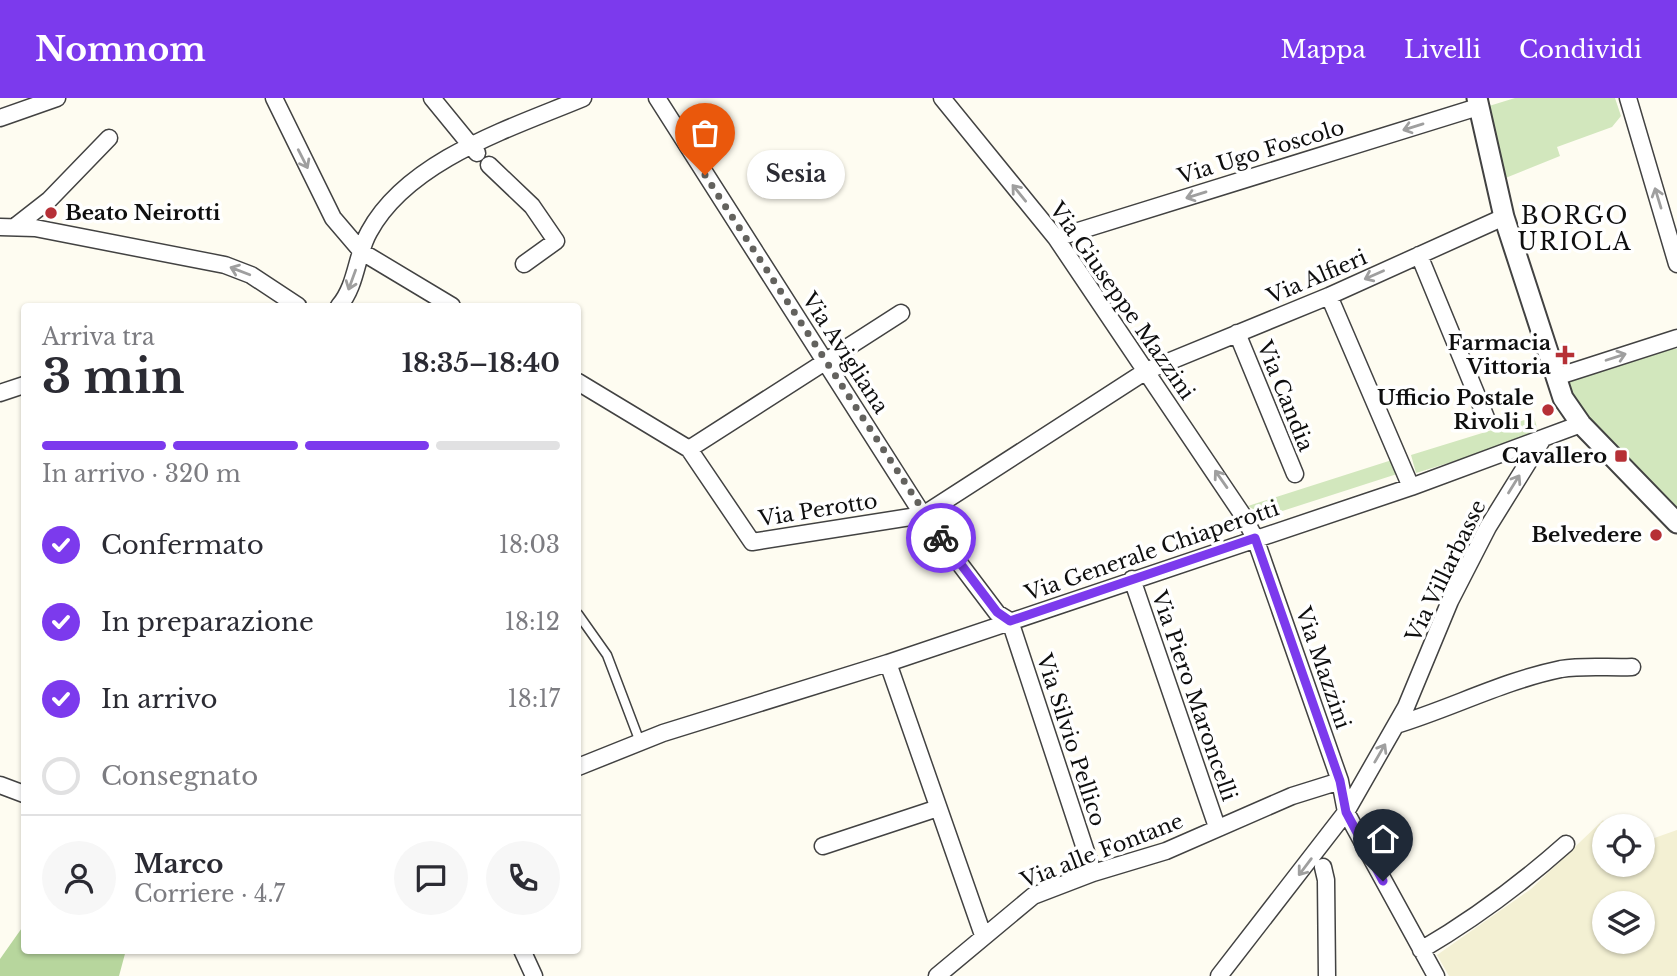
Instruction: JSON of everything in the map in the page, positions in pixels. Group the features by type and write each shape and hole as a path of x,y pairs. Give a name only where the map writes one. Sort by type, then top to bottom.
{"street":[{"path":"0,118 57,98"},
{"path":"274,98 333,218 362,252 447,303"},
{"path":"432,98 474,149"},
{"path":"342,303 351,286 368,233 384,211 437,164 583,98"},
{"name":"Via Avigliana","path":"657,98 923,515 997,612 1010,621"},
{"name":"Via Giuseppe Mazzini","path":"942,98 1056,238 1229,490 1255,538"},
{"path":"1628,98 1677,264"},
{"path":"1478,102 1504,217 1563,398 1581,425 1677,523"},
{"name":"Via Ugo Foscolo","path":"1056,238 1478,102"},
{"path":"17,225 49,200 109,138"},
{"path":"489,165 532,206 556,241 524,264"},
{"name":"Via Alfieri","path":"923,515 1146,371 1329,296 1504,217"},
{"path":"0,227 17,225 225,265 251,275 293,303"},
{"path":"1419,255 1487,420"},
{"path":"1329,296 1411,486"},
{"path":"689,449 901,313"},
{"name":"Via Candia","path":"1237,333 1295,474"},
{"path":"1556,377 1677,338"},
{"name":"Via Perotto","path":"581,384 689,449 752,542 923,515"},
{"path":"0,393 21,386"},
{"name":"Via Generale Chiaperotti","path":"581,766 640,742 888,663 1411,486 1581,425"},
{"name":"Via Villarbasse","path":"1219,976 1346,812 1396,725 1450,601 1488,527 1542,440"},
{"name":"Via Mazzini","path":"1255,538 1340,781 1346,812"},
{"name":"Via Piero Maroncelli","path":"1132,579 1217,827"},
{"name":"Via Silvio Pellico","path":"1010,621 1093,873"},
{"path":"888,663 983,935"},
{"path":"1396,725 1434,713 1496,686 1553,671 1632,667"},
{"name":"Via alle Fontane","path":"937,976 1033,896 1093,873 1166,852 1217,827 1292,796 1340,781"},
{"path":"0,785 21,793"},
{"path":"823,846 938,808"},
{"path":"1346,812 1436,976"},
{"path":"1421,950 1521,884 1566,844"},
{"path":"1323,867 1328,918 1327,976"},
{"path":"524,954 534,976"}],"lane":[{"path":"581,618 607,655 640,742"}],"shaded area":[{"path":"1677,830 1677,976 1449,976 1437,955 1531,889 1592,831 1592,877 1655,877 1655,838"}],"green space":[{"path":"1515,98 1615,98 1621,116 1612,127 1557,147 1560,156 1503,179 1489,106"},
{"path":"1661,347 1677,349 1677,507 1673,507 1576,412 1565,381"},
{"path":"1534,417 1539,435 1416,473 1411,455"},
{"path":"1392,460 1397,474 1273,514 1263,515 1248,506"},
{"path":"21,929 21,954 125,954 119,976 0,976 0,959"}],"way so far":[{"path":"705,175 923,515 941,538"}],"place":[{"name":"Sesia","path":"705,175"},
{"name":"Beato Neirotti","path":"51,213"},
{"name":"Farmacia Vittoria","path":"1565,355"},
{"name":"Ufficio Postale Rivoli 1","path":"1548,410"},
{"name":"Cavallero","path":"1621,456"},
{"name":"Belvedere","path":"1656,535"}],"district":[{"name":"BORGO URIOLA","path":"1575,229"}],"route":[{"path":"941,538 997,612 1010,621 1255,538 1340,781 1346,812 1383,881"}]}
